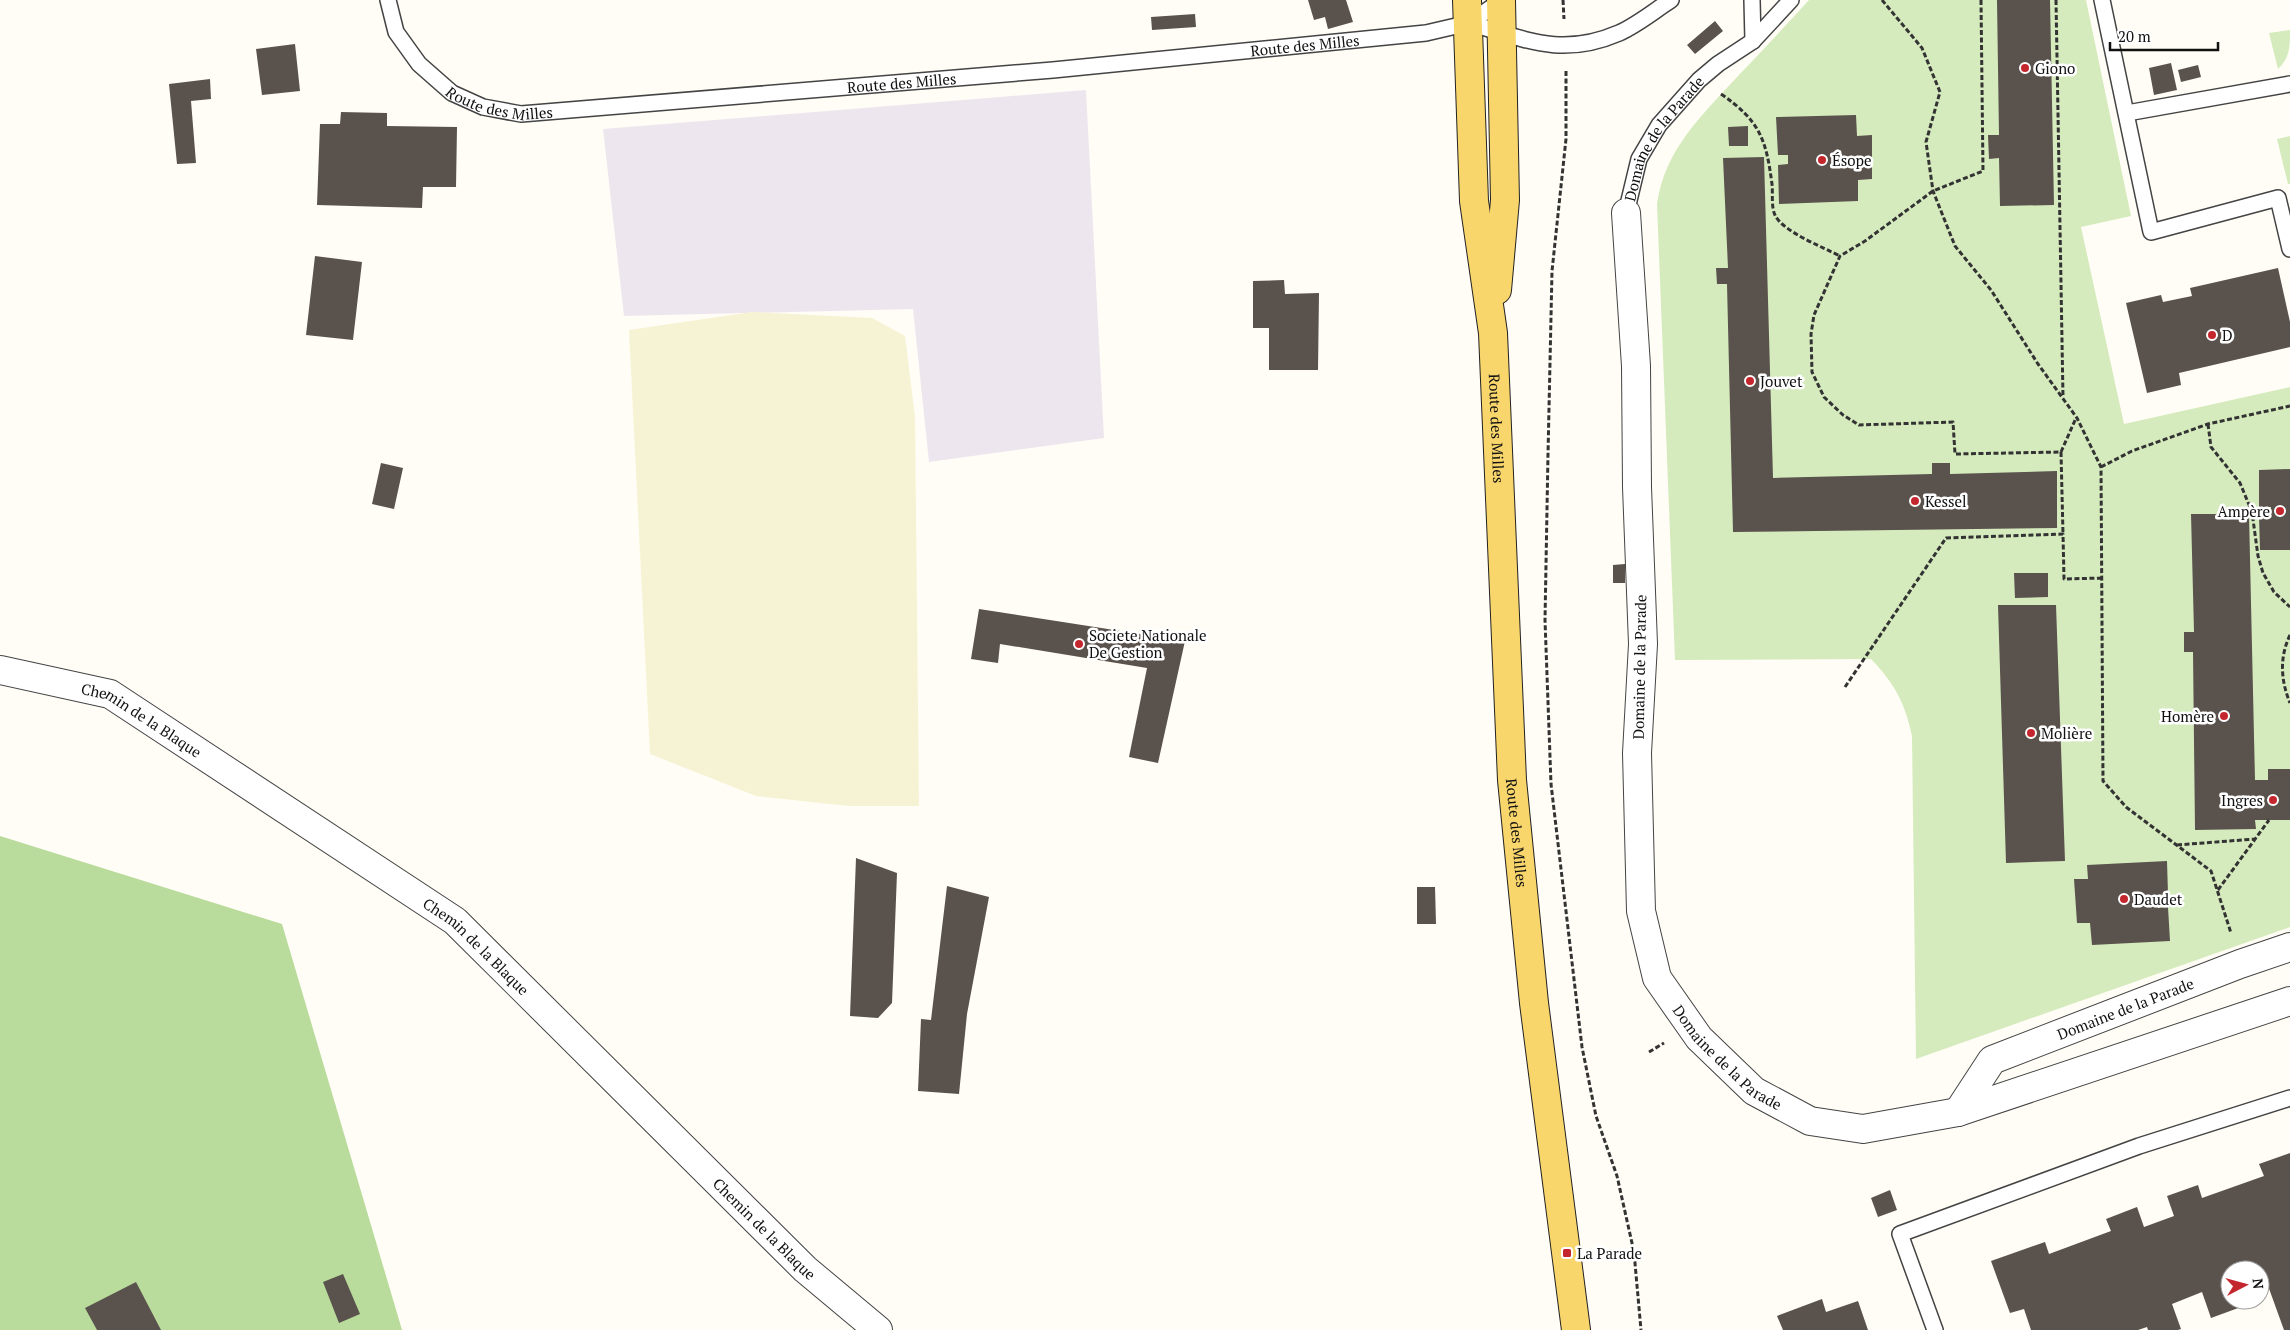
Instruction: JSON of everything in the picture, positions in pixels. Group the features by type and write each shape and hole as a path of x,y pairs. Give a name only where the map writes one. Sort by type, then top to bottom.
{"main road":[{"name":"Route des Milles","path":"1493,333 1506,200 1501,1"},
{"name":"Route des Milles","path":"1468,12 1474,201 1493,333 1512,780 1534,1003 1576,1330"}],"street":[{"name":"Domaine de la Parade","path":"1626,214 1636,366 1637,486 1643,644 1637,753 1641,912 1657,978 1699,1038 1754,1091 1810,1121 1863,1129 1958,1112 2290,1002"},
{"name":"Chemin de la Blaque","path":"0,670 110,694 455,920 805,1269 878,1330"},
{"name":"Domaine de la Parade","path":"1958,1112 1992,1060 2240,964 2290,947"}],"lane":[{"name":"Route des Milles","path":"388,0 396,32 419,64 452,93 483,107 521,114 1072,68 1426,33 1468,12"},
{"path":"1468,12 1503,33 1536,43 1566,47 1620,33 1671,0"},
{"path":"1752,0 1753,41"},
{"name":"Domaine de la Parade","path":"1626,214 1639,158 1659,125 1699,80 1718,64 1753,41 1791,0"},
{"path":"2102,0 2151,232 2278,198 2290,249"},
{"path":"1468,12 1501,1"},
{"path":"2127,113 2290,84"},
{"path":"1935,1330 1900,1234 2139,1146 2290,1098"}],"path":[{"path":"1882,0 1922,48 1940,92 1926,142 1933,191 1955,246 1991,290 2038,364 2077,418 2101,467 2103,781 2126,807 2210,870 2218,890 2240,964"},
{"path":"1981,0 1983,171 1933,191 1866,242 1840,256 1814,315 1811,334 1812,372 1824,396 1843,415 1859,425 1953,422 1955,454 2061,452"},
{"path":"2056,0 2063,399"},
{"path":"1566,67 1566,139 1552,271 1548,454 1545,620 1551,784 1582,1047 1596,1116 1617,1176 1634,1252 1641,1330"},
{"path":"1699,80 1747,114 1759,130 1768,156 1775,215 1791,232 1840,256"},
{"path":"2101,467 2132,451 2208,424 2290,406"},
{"path":"2077,418 2061,452 2064,579 2102,578"},
{"path":"2208,424 2211,447 2240,483 2252,512 2258,556 2263,573 2274,592 2290,607"},
{"path":"1845,687 1946,538 2063,534"},
{"path":"2290,636 2282,660 2283,684 2290,703"},
{"path":"2218,890 2269,820"},
{"path":"2177,845 2256,838"}],"shaded area":[{"path":"1086,90 1104,438 929,462 913,309 624,316 603,129"},
{"path":"752,312 872,318 905,336 915,417 919,806 849,806 756,796 650,754 629,330"}],"green space":[{"path":"1809,0 2086,0 2131,216 2081,227 2124,424 2290,387 2290,927 1916,1059 1912,736 1898,694 1887,677 1871,659 1675,660 1657,204 1661,184 1677,150 1699,119"},
{"path":"2290,30 2287,56 2278,69 2269,33"},
{"path":"2290,136 2290,184 2288,184 2277,139"},
{"path":"0,836 282,924 402,1330 0,1330"}],"building":[{"path":"1308,0 1346,0 1353,22 1328,29 1325,17 1314,20"},
{"name":"Giono","path":"1997,0 2050,0 2054,205 2000,206 1999,158 1989,159 1988,135 1999,135"},
{"path":"1195,14 1196,27 1152,30 1151,17"},
{"path":"1715,21 1723,31 1695,54 1687,45"},
{"path":"295,44 300,91 262,95 256,49"},
{"path":"2171,63 2177,90 2154,95 2149,68"},
{"path":"2198,65 2201,77 2181,82 2178,70"},
{"path":"210,79 211,99 191,101 196,163 177,164 169,84"},
{"path":"341,112 387,113 387,126 457,127 456,187 423,187 422,208 317,205 320,124 340,124"},
{"name":"Ésope","path":"1856,115 1857,136 1872,135 1872,179 1858,180 1858,201 1779,204 1778,165 1788,164 1788,155 1778,155 1776,117"},
{"path":"1748,126 1748,146 1729,146 1728,127"},
{"path":"1764,157 1773,478 1932,474 1932,463 1950,463 1950,474 2057,471 2057,528 1733,532 1727,284 1717,284 1716,268 1728,268 1723,158"},
{"path":"315,256 362,262 353,340 306,335"},
{"name":"D","path":"2278,268 2290,322 2290,347 2179,373 2181,385 2147,393 2126,303 2161,295 2163,302 2192,296 2190,288"},
{"path":"1284,280 1285,294 1319,293 1318,370 1269,370 1269,328 1253,328 1253,281"},
{"path":"381,463 403,468 394,509 372,504"},
{"name":"Ampère","path":"2290,469 2290,550 2260,550 2259,516 2270,516 2271,507 2259,507 2259,470"},
{"name":"Homère","path":"2191,514 2249,514 2255,780 2268,780 2268,769 2290,769 2290,820 2255,820 2256,829 2195,830 2193,652 2184,652 2184,632 2194,632"},
{"path":"1625,564 1625,583 1613,583 1613,565"},
{"path":"2014,573 2048,573 2048,597 2015,598"},
{"name":"Molière","path":"1998,605 2056,605 2065,861 2006,863"},
{"path":"979,609 1185,641 1158,763 1129,757 1147,668 1000,644 998,663 971,659"},
{"path":"856,858 897,873 892,1003 878,1018 850,1016"},
{"name":"Daudet","path":"2167,861 2168,894 2158,895 2158,908 2168,907 2170,941 2092,945 2090,923 2077,923 2074,879 2088,879 2087,865"},
{"path":"947,886 989,897 967,1014 959,1094 918,1091 921,1019 931,1020"},
{"path":"1417,887 1435,887 1436,924 1417,924"},
{"path":"2290,1153 2290,1330 2284,1330 2270,1291 2270,1260 2220,1260 2220,1310 2233,1310 2211,1318 2202,1292 2172,1304 2181,1329 2178,1330 2148,1330 2147,1327 2138,1330 2031,1330 2024,1309 2010,1313 1991,1261 2045,1242 2049,1254 2111,1231 2106,1219 2137,1207 2144,1227 2174,1216 2167,1196 2198,1185 2202,1198 2264,1176 2259,1164"},
{"path":"1890,1190 1897,1210 1878,1217 1871,1198"},
{"path":"343,1274 360,1314 339,1323 323,1282"},
{"path":"136,1282 161,1330 97,1330 85,1308"},
{"path":"1822,1299 1826,1312 1858,1301 1868,1330 1783,1330 1777,1316"}],"place":[{"name":"Giono","path":"2025,68"},
{"name":"Ésope","path":"1822,160"},
{"name":"D","path":"2212,335"},
{"name":"Jouvet","path":"1750,381"},
{"name":"Kessel","path":"1915,501"},
{"name":"Ampère","path":"2280,511"},
{"name":"Societe Nationale De Gestion","path":"1079,644"},
{"name":"Homère","path":"2224,716"},
{"name":"Molière","path":"2031,733"},
{"name":"Ingres","path":"2273,800"},
{"name":"Daudet","path":"2124,899"},
{"name":"La Parade","path":"1567,1253"}]}
